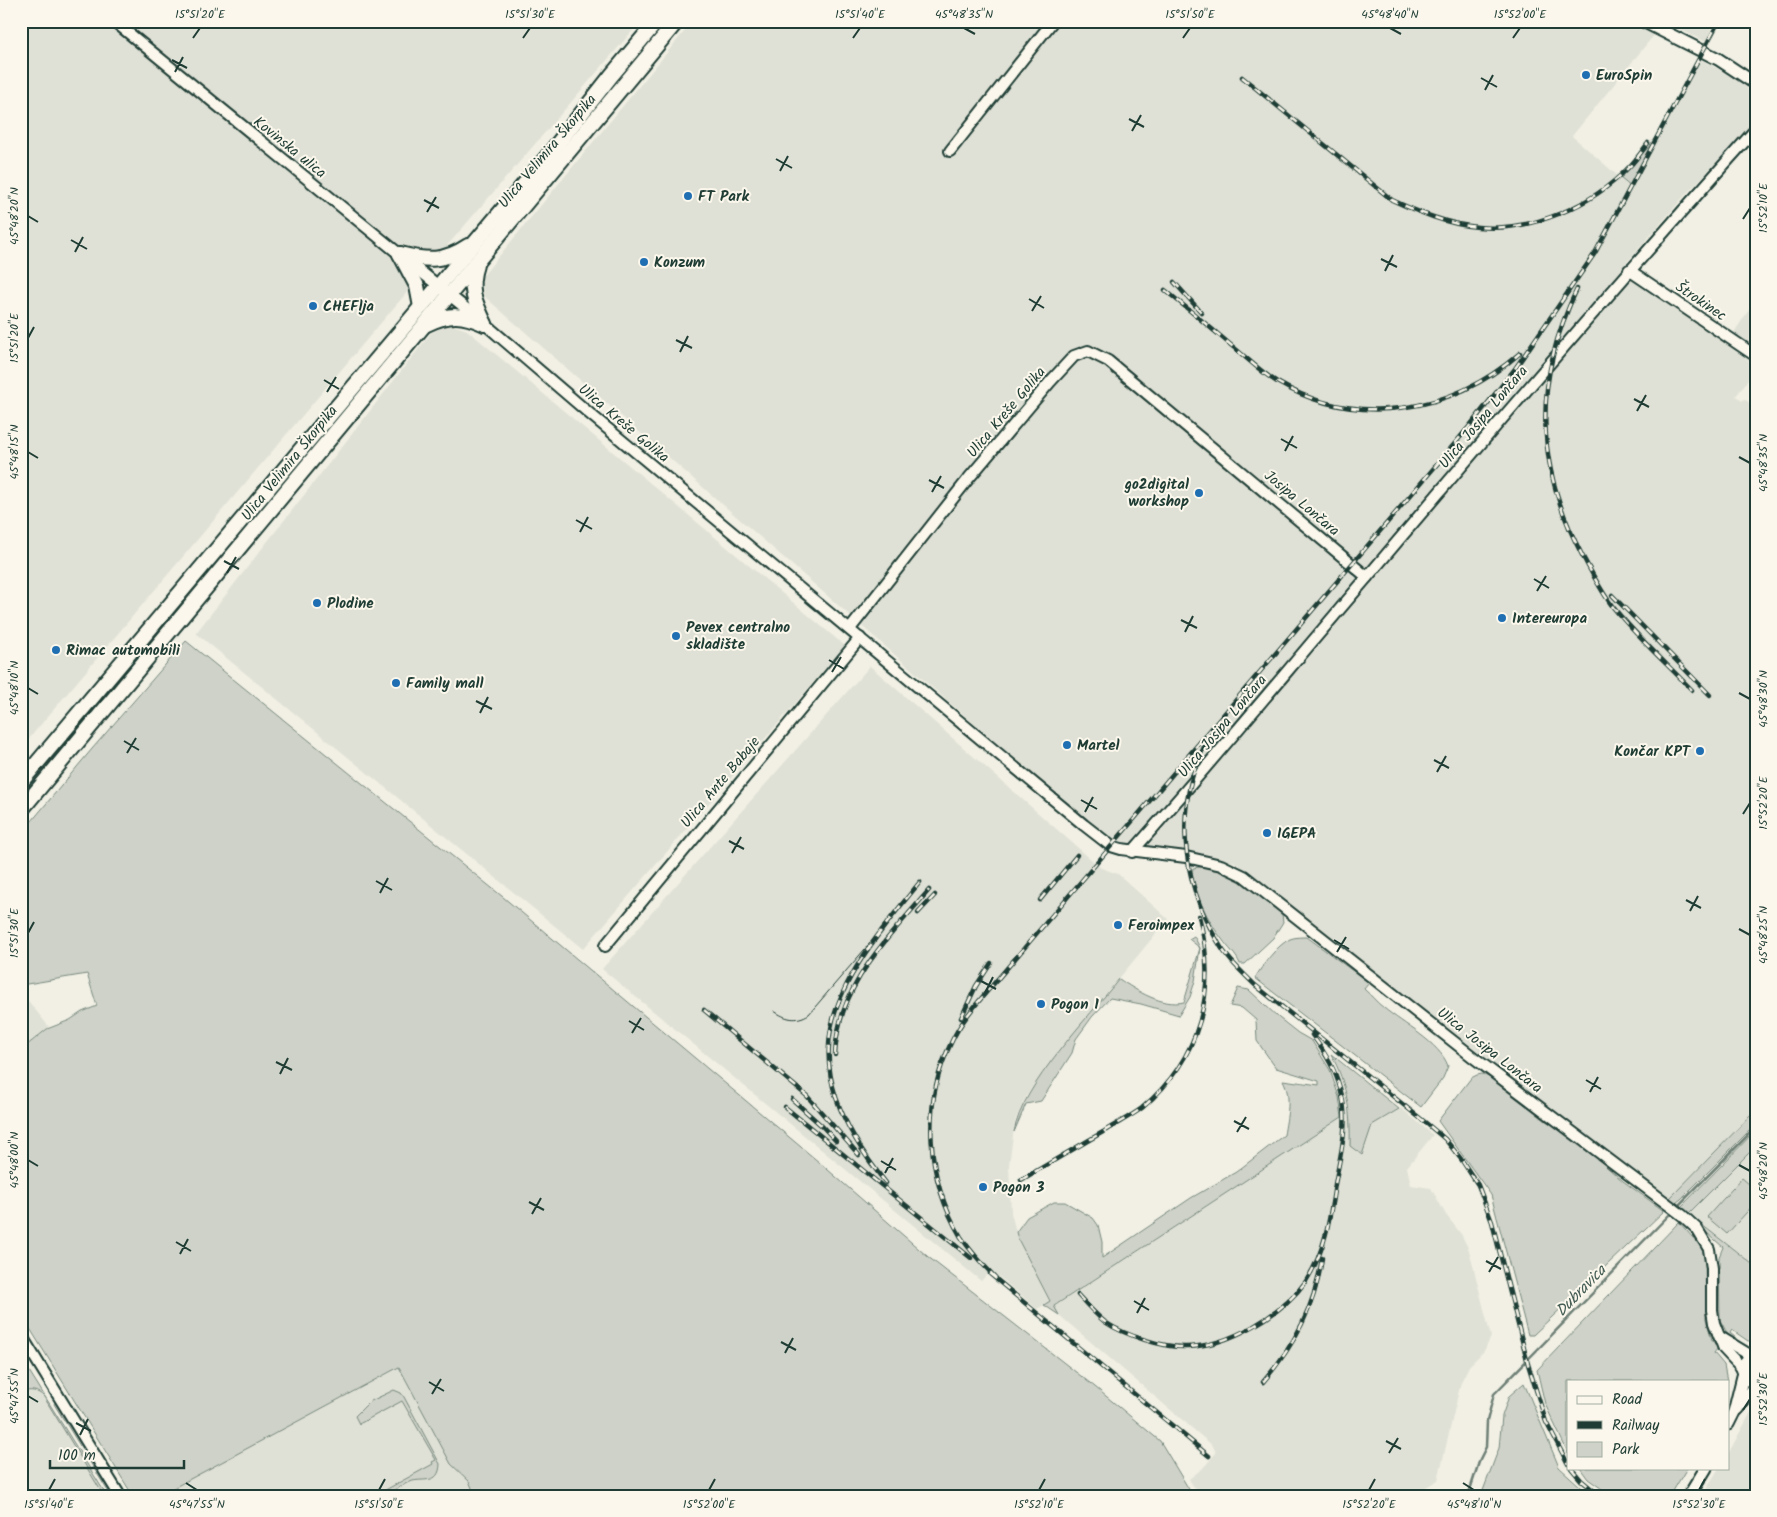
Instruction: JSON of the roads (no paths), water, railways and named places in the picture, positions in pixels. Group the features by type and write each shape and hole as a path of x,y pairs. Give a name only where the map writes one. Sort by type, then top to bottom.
{"main road":[{"name":"Ulica Velimira Škorpika","path":"21,810 422,327 444,290 480,238 658,21"},
{"name":"Ulica Velimira Škorpika","path":"21,782 421,307 444,290 478,259 677,21"},
{"path":"400,254 438,260 457,252 480,238"},
{"path":"400,254 417,286 421,307"},
{"path":"478,259 472,276 472,289 485,324"},
{"path":"422,327 443,317 456,315 485,324"}],"street":[{"name":"Kovinska ulica","path":"114,21 444,290"},
{"path":"950,151 1053,21"},
{"path":"1643,21 1718,59 1756,84"},
{"name":"Ulica Josipa Lončara","path":"1132,852 1190,787 1629,270 1756,129"},
{"name":"Štrokinec","path":"1629,270 1756,356"},
{"name":"Ulica Kreše Golika","path":"444,290 1084,825 1111,846 1132,852"},
{"name":"Ulica Kreše Golika","path":"850,630 970,478 1074,356 1088,351 1108,361 1218,453"},
{"name":"Josipa Lončara","path":"1218,453 1367,577"},
{"name":"Ulica Ante Babaje","path":"605,946 860,638"},
{"name":"Ulica Josipa Lončara","path":"1132,852 1186,857 1221,865 1244,876 1473,1057 1682,1215 1697,1229 1709,1249 1712,1268 1712,1310 1714,1323 1724,1349 1743,1372"},
{"path":"21,1335 120,1496"},
{"path":"1720,1337 1754,1358"},
{"path":"1734,1412 1745,1361 1754,1358"},
{"path":"1730,1420 1756,1383 1748,1381 1743,1372"},
{"path":"1689,1496 1705,1470"}],"waterway":[{"name":"Dubravica","path":"1676,1208 1756,1127"},
{"name":"Dubravica","path":"1468,1496 1486,1447 1487,1421 1494,1394 1672,1212"}],"tram line":[{"path":"774,1011 791,1019 809,1014 877,935"}],"railway":[{"path":"996,1278 969,1248 949,1215 940,1191 935,1166 932,1141 935,1091 941,1066 955,1035 977,1003 1468,428 1514,370 1595,253 1719,21"},
{"path":"1242,77 1392,200 1434,217 1467,226 1498,227 1519,225 1560,213 1597,194 1614,181 1632,164 1648,143"},
{"path":"1174,282 1202,313"},
{"path":"1577,289 1563,323 1553,357 1547,390 1545,423 1548,456 1555,488 1566,522 1582,555 1613,607 1692,690"},
{"path":"1165,290 1271,378 1308,397 1339,406 1371,409 1403,408 1434,401 1465,389 1493,373 1520,353"},
{"path":"1612,595 1710,695"},
{"path":"1209,738 1197,762 1186,814 1186,841 1189,867 1205,918 1226,954 1255,985 1445,1139 1461,1159 1478,1185 1492,1222 1528,1364 1546,1422 1567,1462"},
{"path":"1040,900 1077,855"},
{"path":"886,1183 855,1138 836,1098 829,1061 831,1026 843,992 862,958 888,921 920,882"},
{"path":"835,1055 838,1030 845,1007 855,985 881,946 929,890"},
{"path":"918,913 935,895"},
{"path":"1021,1180 1142,1108 1162,1088 1178,1067 1191,1045 1200,1021 1205,996 1204,943 1199,916"},
{"path":"961,1018 976,986 991,963"},
{"path":"704,1010 807,1096 859,1155"},
{"path":"1078,1295 1094,1313 1123,1332 1156,1343 1187,1347 1220,1341 1237,1335 1269,1317 1296,1294 1312,1270 1326,1234 1344,1136 1343,1100 1338,1081 1329,1060 1312,1035"},
{"path":"792,1099 836,1141"},
{"path":"785,1107 971,1258"},
{"path":"1263,1382 1285,1354 1302,1324 1309,1309 1319,1276 1322,1258"},
{"path":"990,1274 1209,1456"},
{"path":"1573,1470 1581,1480 1600,1496"}],"place":[{"name":"EuroSpin","path":"1586,75"},
{"name":"FT Park","path":"688,196"},
{"name":"Konzum","path":"644,262"},
{"name":"CHEFlja","path":"313,306"},
{"name":"go2digital workshop","path":"1199,493"},
{"name":"Plodine","path":"317,603"},
{"name":"Intereuropa","path":"1502,618"},
{"name":"Pevex centralno skladište","path":"676,636"},
{"name":"Rimac automobili","path":"56,650"},
{"name":"Family mall","path":"396,683"},
{"name":"Martel","path":"1067,745"},
{"name":"Končar KPT","path":"1700,751"},
{"name":"IGEPA","path":"1267,833"},
{"name":"Feroimpex","path":"1118,925"},
{"name":"Pogon 1","path":"1041,1004"},
{"name":"Pogon 3","path":"983,1187"}]}
